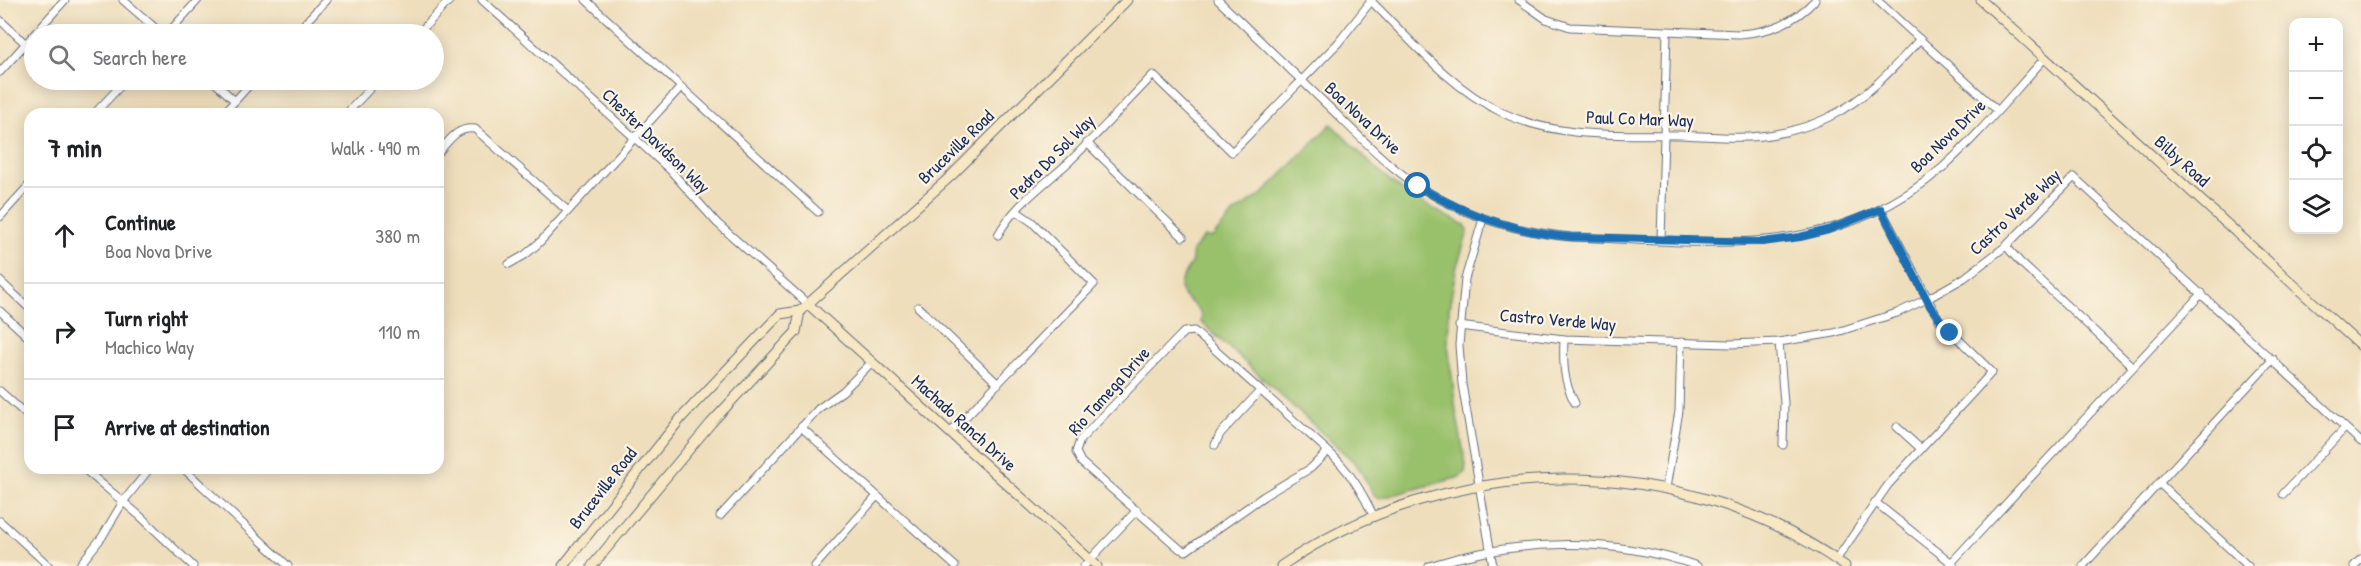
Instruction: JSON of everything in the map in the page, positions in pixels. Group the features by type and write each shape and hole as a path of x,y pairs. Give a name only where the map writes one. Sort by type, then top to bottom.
{"main road":[{"name":"Bruceville Road","path":"563,566 681,418 780,314 804,308 951,176 1127,0"},
{"name":"Bilby Road","path":"1981,0 2361,346"},
{"name":"Bruceville Road","path":"592,566 711,423 796,332 804,308"},
{"name":"Machado Ranch Drive","path":"804,308 872,362 1091,564"},
{"path":"1281,566 1318,542 1373,515 1425,498 1479,485 1537,478 1608,480 1666,488 1702,497 1760,518 1794,534 1845,566"}],"street":[{"path":"44,24 65,0"},
{"path":"123,0 151,24"},
{"path":"176,24 198,0"},
{"path":"304,24 326,0"},
{"path":"427,24 450,0"},
{"name":"Chester Davidson Way","path":"482,0 670,170 717,223 804,308"},
{"path":"586,0 818,212"},
{"name":"Boa Nova Drive","path":"1218,0 1396,170 1433,196 1483,219 1544,235 1733,242 1781,240 1828,230 1881,209 1942,168 2045,58"},
{"path":"1302,81 1338,43 1371,0"},
{"name":"Paul Co Mar Way","path":"1371,0 1454,81 1479,100 1500,112 1529,123 1559,130 1664,135 1759,136 1813,124 1841,111 1873,88 1920,39"},
{"path":"1519,0 1546,20 1570,27 1739,33 1765,31 1789,21 1815,0"},
{"path":"1877,0 1997,110"},
{"path":"0,20 24,42"},
{"path":"1661,240 1667,32"},
{"path":"0,72 24,46"},
{"name":"Pedra Do Sol Way","path":"950,433 1094,284 1032,222 1016,211 1153,75 1232,152 1302,81"},
{"path":"509,264 533,249 681,87"},
{"path":"100,108 117,90"},
{"path":"223,90 235,101"},
{"path":"229,108 245,90"},
{"path":"352,108 369,90"},
{"path":"444,146 458,131 466,128 475,129 568,211"},
{"path":"1087,143 1183,237"},
{"name":"Castro Verde Way","path":"1459,326 1564,339 1681,342 1779,342 1823,335 1866,324 1927,299 1964,278 2029,225 2074,177 2361,442"},
{"path":"0,217 24,191"},
{"path":"1836,560 1875,502 1920,449 1992,372 1939,320 1881,209"},
{"path":"998,235 1003,225 1016,211"},
{"path":"1483,219 1465,279 1459,326 1462,384 1493,566"},
{"path":"2006,246 2020,262 2133,367"},
{"path":"0,281 24,303"},
{"path":"1875,502 1953,564 2202,293"},
{"path":"918,307 998,384"},
{"path":"0,311 24,333"},
{"name":"Rio Tamega Drive","path":"1328,451 1311,468 1264,496 1186,551 1180,549 1081,462 1076,452 1080,440 1184,332 1194,331 1328,451 1348,470 1361,488 1373,515"},
{"path":"1564,339 1564,374 1575,403"},
{"path":"1666,488 1679,411 1681,342"},
{"path":"1779,342 1784,403 1783,445"},
{"path":"2084,566 2273,359"},
{"path":"720,516 818,409 856,380 872,362"},
{"path":"0,391 24,413"},
{"path":"1215,445 1220,434 1260,391"},
{"path":"801,427 955,566"},
{"path":"1896,427 1920,449"},
{"path":"2283,494 2345,428"},
{"path":"90,474 140,516 193,566"},
{"path":"79,566 145,474"},
{"path":"189,474 288,566"},
{"path":"2159,483 2248,566"},
{"path":"815,566 877,496"},
{"path":"1091,564 1137,510"},
{"path":"0,521 48,566"},
{"path":"1429,566 1491,551 1536,546 1592,546 1648,553 1697,566"},
{"path":"2354,566 2361,558"}],"green space":[{"path":"1331,124 1394,184 1426,205 1465,225 1468,231 1456,269 1449,309 1448,344 1456,411 1466,465 1465,472 1460,477 1378,499 1357,465 1201,322 1200,311 1184,296 1180,287 1182,278 1190,266 1192,251 1204,237 1212,238 1234,213 1264,193"}],"route":[{"path":"1418,186 1458,209 1500,225 1544,235 1571,237 1762,242 1800,237 1828,230 1881,209 1930,306 1950,333"}]}
